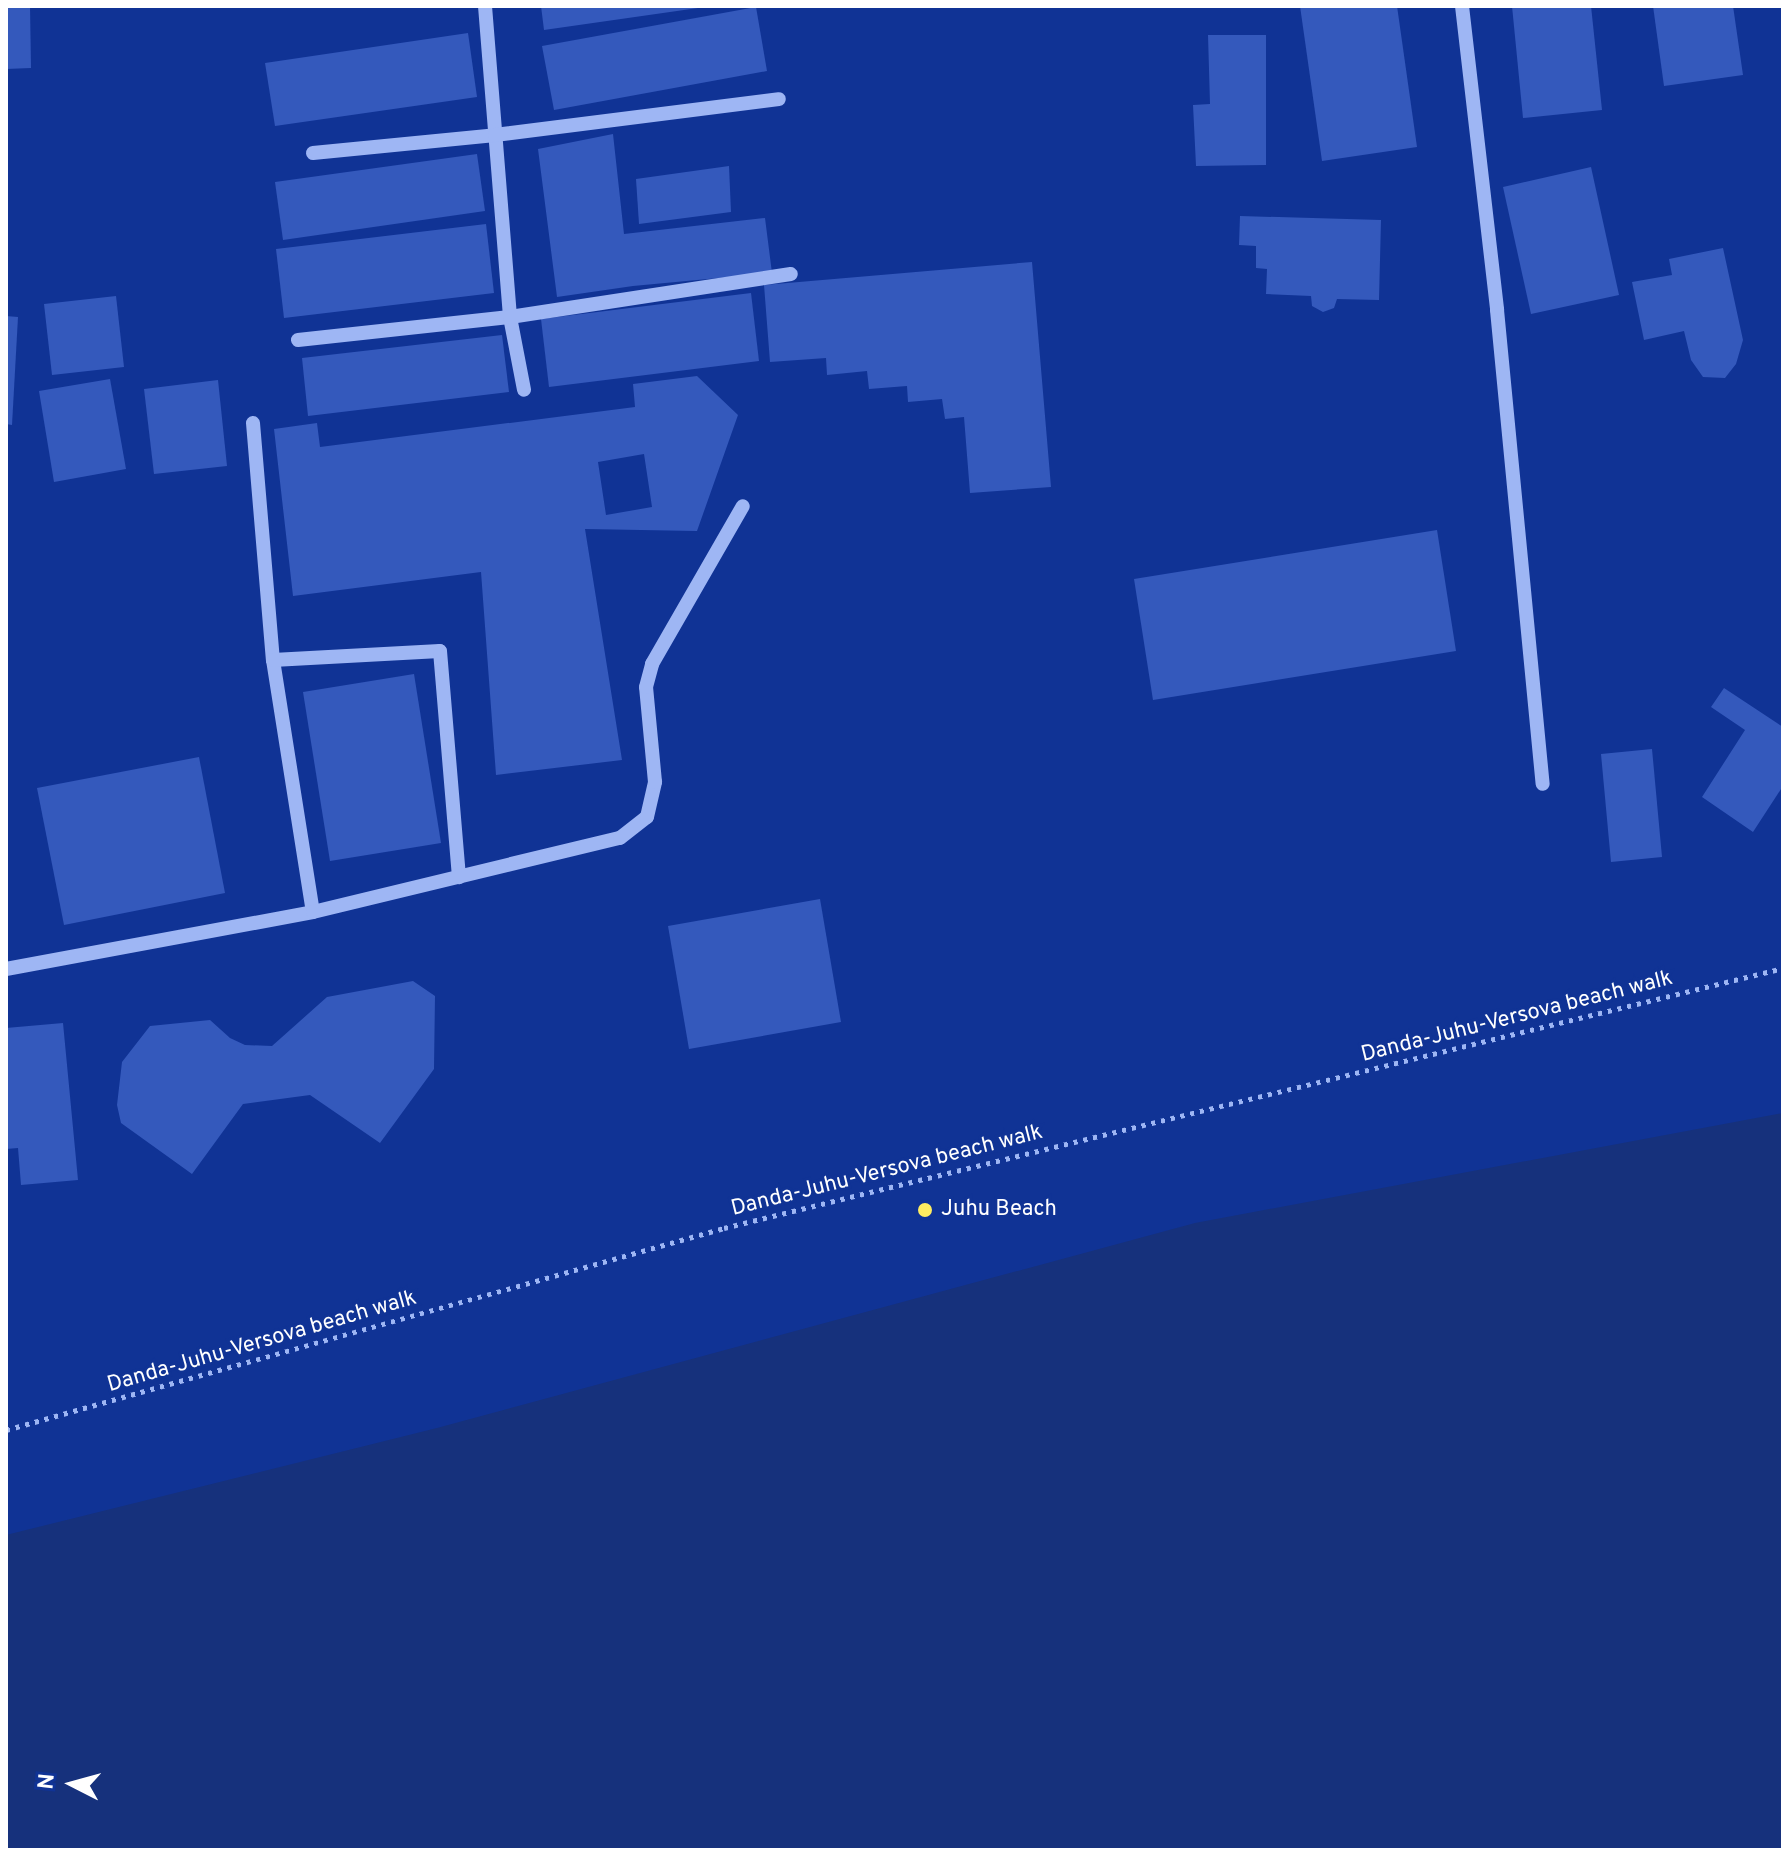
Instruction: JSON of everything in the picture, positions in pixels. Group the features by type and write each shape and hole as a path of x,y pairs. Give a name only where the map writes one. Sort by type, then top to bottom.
{"street":[{"path":"485,6 510,317 524,390"},
{"path":"1462,6 1497,310 1543,784"},
{"path":"313,153 495,135 779,99"},
{"path":"298,340 510,317 791,274"},
{"path":"253,423 273,660 313,912"},
{"path":"6,969 313,912 620,838 647,817 655,782 646,687 652,664 743,506"},
{"path":"273,660 440,651 459,877"}],"path":[{"name":"Danda-Juhu-Versova beach walk","path":"6,1430 724,1228 1783,968"}],"water":[{"path":"1783,1113 1783,1850 6,1850 6,1535 437,1428 1195,1223"}],"building":[{"path":"6,6 30,6 31,68 6,69"},
{"path":"541,6 698,6 698,8 544,30"},
{"path":"1300,6 1397,6 1417,147 1322,161"},
{"path":"1512,6 1591,6 1602,110 1523,118"},
{"path":"1653,6 1733,6 1743,75 1664,86"},
{"path":"756,7 767,71 554,110 542,46"},
{"path":"468,33 477,97 275,126 265,63"},
{"path":"1208,35 1266,35 1266,165 1196,166 1193,105 1210,104"},
{"path":"613,134 624,234 765,218 772,273 633,286 557,297 538,149"},
{"path":"477,154 485,211 283,240 275,182"},
{"path":"729,166 731,212 639,224 636,179"},
{"path":"1591,167 1619,295 1531,314 1503,187"},
{"path":"1240,216 1381,220 1379,300 1337,299 1334,308 1323,312 1312,306 1311,296 1266,294 1267,269 1256,268 1256,246 1239,245"},
{"path":"486,224 494,293 284,318 276,249"},
{"path":"1723,248 1743,340 1736,364 1725,378 1703,377 1691,360 1684,331 1644,340 1632,282 1672,275 1669,259"},
{"path":"1032,262 1051,487 970,493 964,417 945,419 942,399 908,402 907,386 869,389 867,371 827,375 826,358 770,362 764,285"},
{"path":"751,293 759,361 549,387 541,319"},
{"path":"116,296 124,367 52,375 44,304"},
{"path":"6,316 18,317 12,425 6,424"},
{"path":"502,335 509,392 308,416 302,358"},
{"path":"697,376 738,415 697,531 585,529 622,760 496,775 481,572 293,596 274,429 317,423 320,447 635,407 633,384","holes":["644,454 652,507 606,515 598,462"]},
{"path":"110,379 126,469 54,482 39,391"},
{"path":"218,380 227,466 154,474 144,389"},
{"path":"1437,530 1456,651 1153,700 1134,579"},
{"path":"414,674 441,843 330,861 303,692"},
{"path":"1724,688 1783,727 1783,786 1753,832 1702,797 1745,730 1711,707"},
{"path":"1652,749 1662,857 1611,862 1601,754"},
{"path":"199,757 225,893 64,925 37,788"},
{"path":"820,899 841,1022 689,1049 668,926"},
{"path":"413,981 435,996 434,1069 380,1143 310,1095 243,1104 192,1174 121,1123 117,1105 122,1062 150,1026 210,1020 230,1038 245,1045 272,1046 327,997"},
{"path":"63,1023 78,1180 21,1185 18,1148 6,1149 6,1028"}],"place":[{"name":"Juhu Beach","path":"925,1210"}]}
